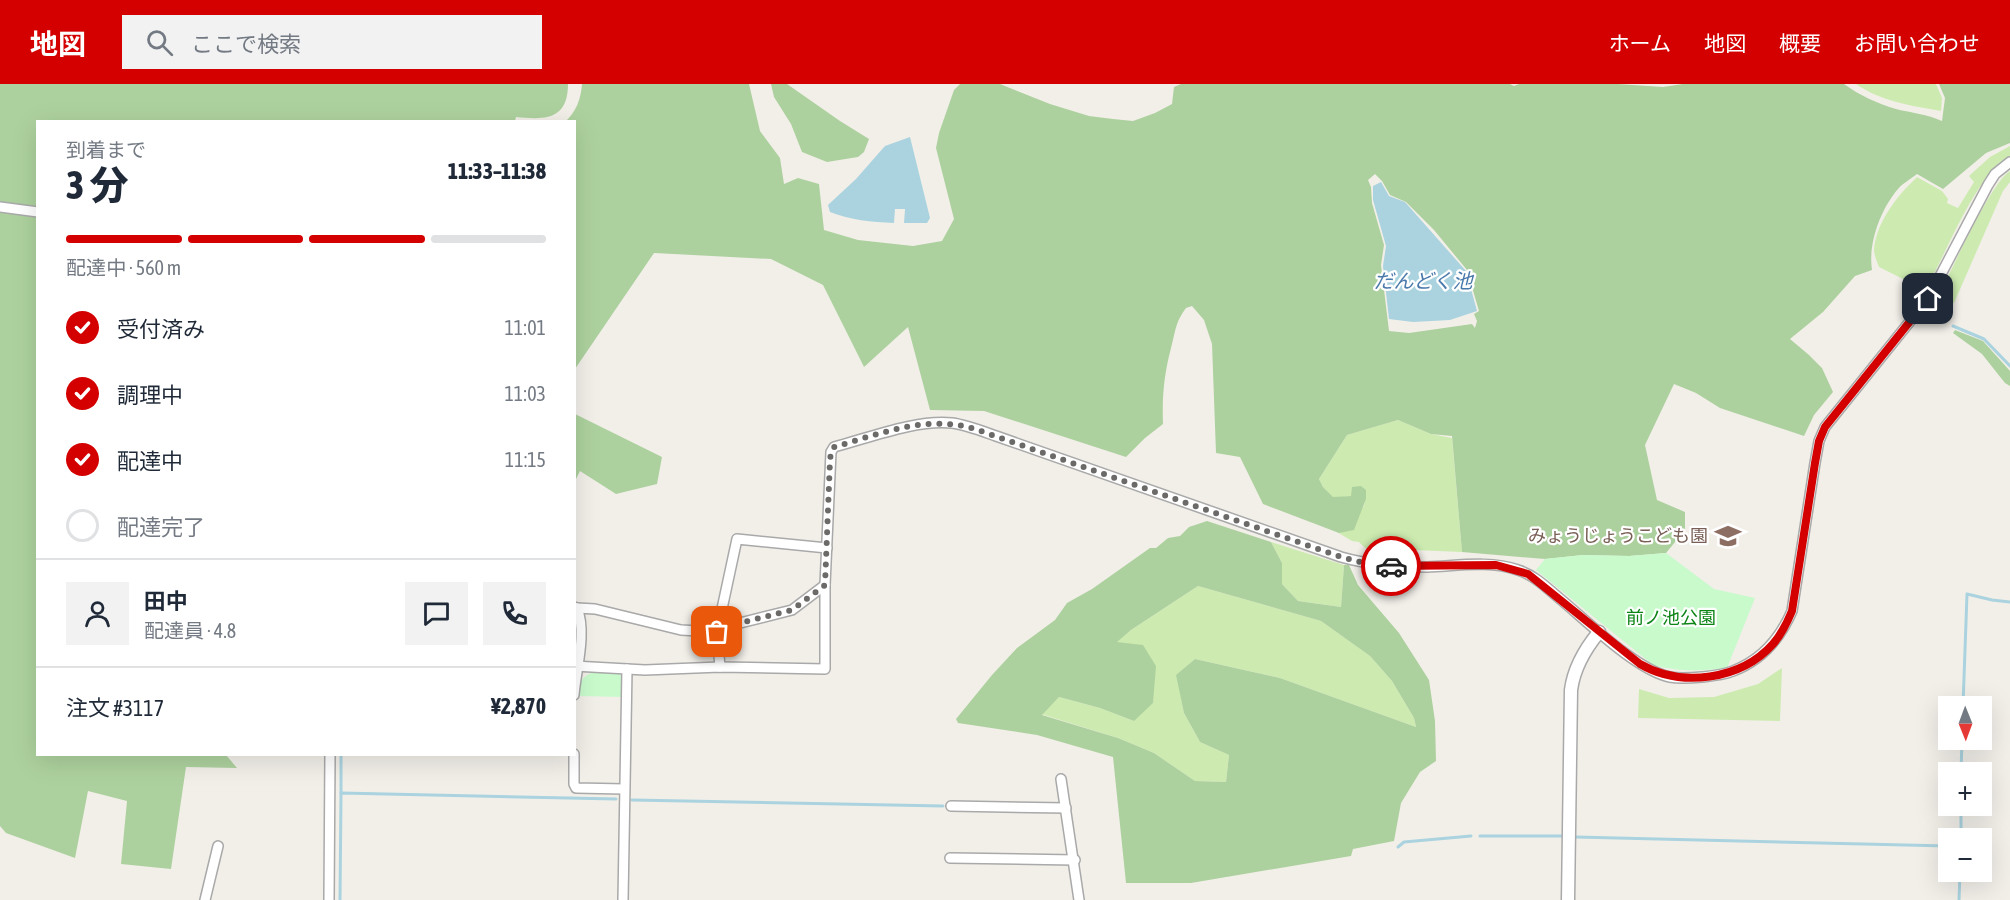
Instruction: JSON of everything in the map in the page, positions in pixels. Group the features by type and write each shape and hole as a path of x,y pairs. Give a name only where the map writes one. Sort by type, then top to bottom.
{"street":[{"path":"825,585 792,610 728,626 717,632 681,630 596,609 576,608 580,624 577,666 627,669 825,669 825,585 831,452 834,447 928,423 949,423 996,436 1360,562 1427,567 1496,565 1516,569 1544,585 1599,632 1650,670 1671,677 1685,678 1714,676 1737,669 1758,657 1775,642 1788,621 1794,601 1819,441 1825,427 1928,299 1988,185 1995,174 2010,162"},
{"path":"0,207 36,212"},
{"path":"720,668 717,632 737,539 827,548"},
{"path":"1568,900 1571,690 1579,660 1599,632"},
{"path":"623,900 627,669"},
{"path":"329,900 330,756"},
{"path":"574,756 576,788 624,789"},
{"path":"1061,779 1079,900"},
{"path":"951,806 1066,808"},
{"path":"205,900 218,846"},
{"path":"950,858 1074,860"}],"green space":[{"path":"0,84 568,84 564,105 559,111 545,117 516,117 515,120 36,120 36,756 227,756 237,768 186,767 171,869 121,864 127,801 88,791 75,858 6,833 0,826"},
{"path":"582,84 749,84 760,131 780,158 784,184 798,178 819,184 824,230 858,240 913,246 942,241 954,219 936,148 954,90 960,84 1000,84 1050,104 1089,116 1133,121 1172,104 1174,87 1181,84 1510,84 1514,86 1519,84 1618,84 1663,87 1683,84 1844,84 1882,104 1942,121 1945,98 1939,84 2010,84 2010,143 1986,153 1943,189 1917,174 1902,185 1886,207 1877,228 1872,249 1872,270 1855,276 1823,312 1790,339 1822,368 1833,392 1814,415 1804,436 1720,408 1696,393 1674,384 1645,445 1657,500 1685,512 1685,530 1666,553 1629,556 1583,555 1545,559 1462,552 1452,436 1431,434 1398,420 1347,435 1319,479 1333,497 1351,496 1352,487 1361,486 1366,490 1366,499 1354,530 1339,533 1263,504 1240,457 1216,453 1212,344 1204,320 1192,306 1186,308 1182,313 1175,331 1165,377 1163,424 1126,457 984,411 930,410 908,327 864,367 823,285 771,259 654,253 576,368 576,120 567,120 579,100","holes":["1375,174 1390,195 1406,202 1434,230 1467,270 1479,311 1474,314 1477,321 1475,328 1472,324 1409,333 1389,331 1381,265 1384,245 1368,180"]},
{"path":"771,84 787,84 869,139 864,152 858,157 827,162 802,152 791,124 774,97"},
{"path":"1856,84 1936,84 1942,98 1941,111 1886,99"},
{"path":"2010,146 2010,156 1987,176 1976,193 1930,281 1905,280 1879,267 1874,249 1879,229 1895,201 1917,177 1942,191 1948,199 1947,203 1958,208 1974,182 1969,176 1990,157"},
{"path":"2010,171 2010,182 2003,191 1954,303 1943,302 1938,298 1971,229 1992,192"},
{"path":"1955,330 1983,341 2010,371 2010,386 1982,354 1953,333"},
{"path":"576,414 662,457 657,484 616,494 580,471 576,479"},
{"path":"1398,420 1431,434 1452,438 1462,552 1365,548 1359,542 1352,541 1337,532 1364,506 1366,490 1351,496 1333,498 1319,479 1347,435"},
{"path":"1207,521 1271,542 1282,563 1282,584 1298,601 1341,607 1344,565 1349,565 1358,585 1399,633 1429,680 1435,721 1436,761 1420,772 1401,803 1394,841 1353,849 1351,856 1191,883 1126,883 1113,757 1037,735 958,723 956,719 992,675 1017,648 1055,620 1067,603 1092,589 1150,548 1156,548 1168,538 1180,536 1189,527","holes":["1198,586 1321,621 1370,656 1392,681 1414,718 1416,727 1280,678 1195,659 1176,675 1184,713 1200,742 1229,755 1226,782 1195,781 1154,753 1118,738 1042,715 1059,697 1100,708 1134,721 1153,703 1156,666 1143,645 1117,642 1131,630"]},
{"path":"1271,542 1344,565 1341,607 1298,601 1282,584 1282,563"},
{"name":"前ノ池公園","path":"1666,553 1714,589 1755,598 1727,668 1690,670 1653,665 1536,570 1545,559 1583,555 1629,556"},
{"path":"1198,586 1321,621 1370,656 1392,681 1414,718 1416,727 1280,678 1195,659 1177,675 1184,713 1200,742 1229,755 1226,782 1195,781 1154,753 1118,738 1041,714 1059,697 1100,708 1134,721 1116,642"},
{"path":"1782,668 1780,721 1638,718 1639,689 1669,698 1714,697 1758,684"},
{"path":"594,672 618,672 624,679 624,697 579,696 582,681"}],"water":[{"path":"910,137 930,218 927,223 904,223 905,209 895,209 894,223 861,220 830,212 828,205 856,179 885,146"},
{"name":"だんどく池","path":"1381,182 1389,196 1405,202 1466,271 1477,311 1450,320 1413,322 1389,319 1383,266 1386,246 1373,200 1373,186"}],"waterway":[{"path":"1953,326 1984,339 2010,366"},
{"path":"1963,696 1967,594 2010,602"},
{"path":"1961,762 1962,750"},
{"path":"341,756 341,793"},
{"path":"340,900 341,793 616,799"},
{"path":"632,800 943,806"},
{"path":"1961,816 1961,828"},
{"path":"1398,847 1404,842 1471,836"},
{"path":"1480,836 1562,836"},
{"path":"1576,837 1938,846"},
{"path":"1959,900 1960,882"}],"way so far":[{"path":"717,632 728,626 792,610 825,585 830,460 834,447 928,423 960,424 1341,557 1391,566"}],"place":[{"name":"みょうじょうこども園","path":"1728,536"}],"route":[{"path":"1391,566 1496,565 1516,569 1544,585 1640,664 1660,674 1685,678 1714,676 1726,674 1748,664 1775,642 1792,611 1815,463 1819,441 1825,427 1928,299"}]}
